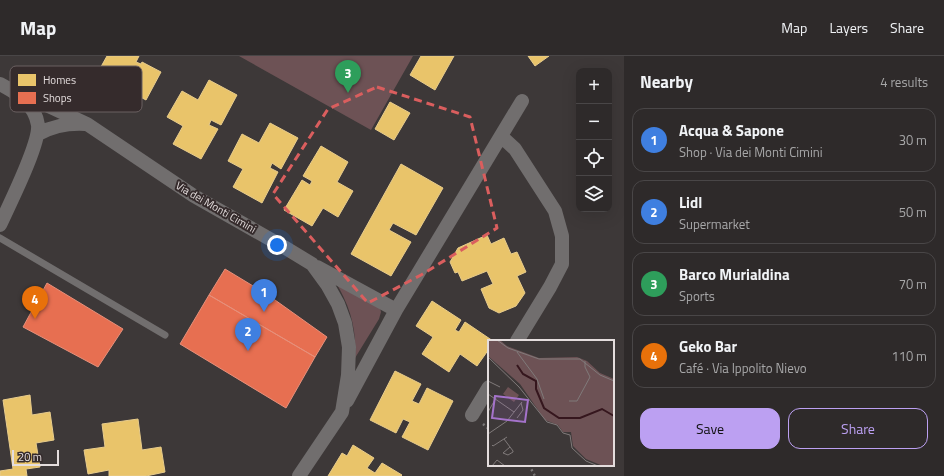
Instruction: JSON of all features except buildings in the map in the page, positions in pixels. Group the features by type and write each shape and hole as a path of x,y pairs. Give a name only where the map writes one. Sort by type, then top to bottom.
{"street":[{"path":"0,84 10,89"},
{"path":"342,412 396,310 522,101"},
{"path":"0,225 15,193 38,134 38,125 33,112"},
{"name":"Via dei Monti Cimini","path":"61,112 87,124 194,196 312,264 328,286 338,304 345,323 349,347 348,375 342,412 299,476"},
{"path":"38,134 48,129 71,123 87,124"},
{"path":"501,136 515,148 555,211 562,236 562,264 518,340"},
{"path":"312,264 396,310"},
{"path":"472,415 488,389"}],"lane":[{"path":"0,238 165,335"}],"path":[{"path":"529,466 535,476"}],"highlighted area":[{"path":"377,87 470,117 497,228 421,275 368,303 273,194 328,109"}],"shaded area":[{"path":"239,56 413,56 371,130"},
{"path":"335,281 380,308 381,312 379,319 355,358 354,327 345,300"}],"place":[{"name":"Barco Murialdina","path":"348,93"},
{"name":"Acqua & Sapone","path":"264,312"},
{"name":"Geko Bar","path":"35,319"},
{"name":"Lidl","path":"248,351"}]}
